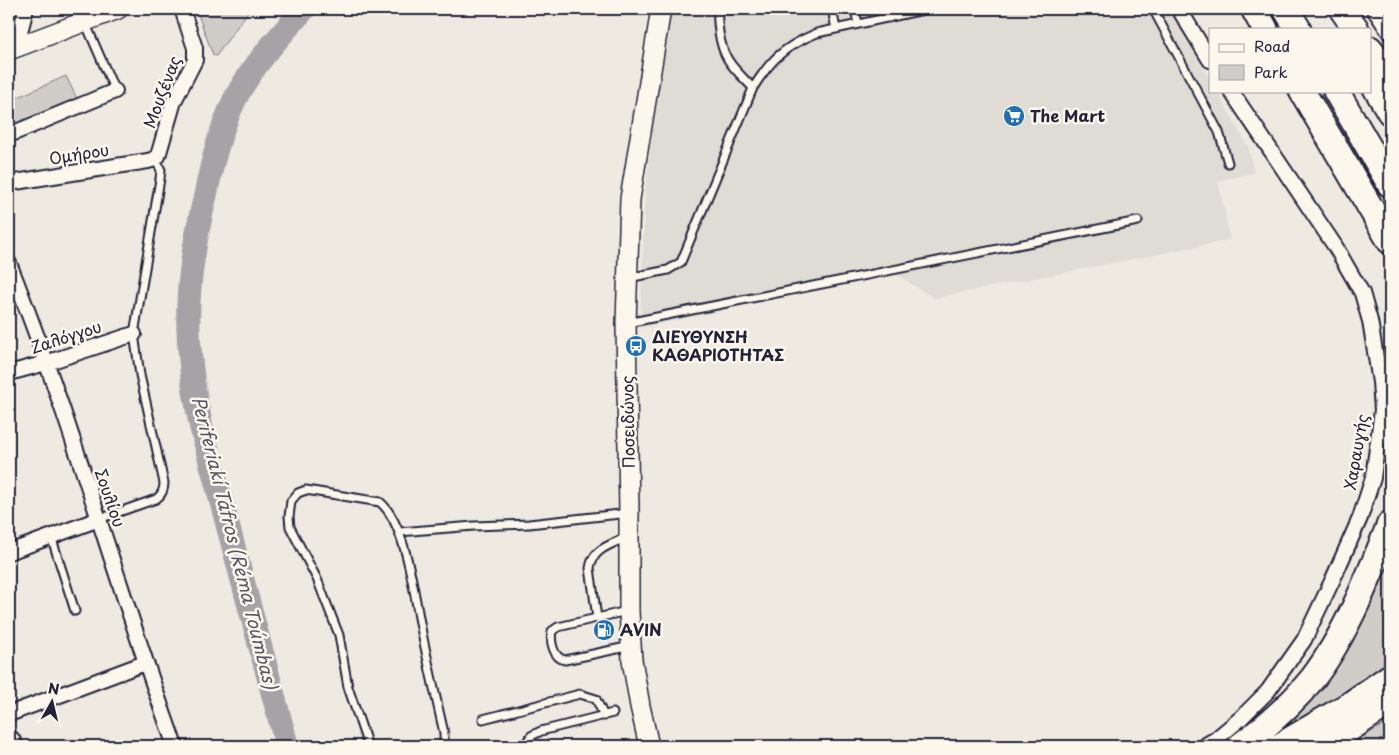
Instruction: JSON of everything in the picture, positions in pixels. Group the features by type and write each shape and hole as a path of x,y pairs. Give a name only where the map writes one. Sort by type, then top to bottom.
{"highway":[{"path":"1254,9 1264,28"},
{"path":"1286,9 1297,28"},
{"path":"1329,9 1340,28"},
{"path":"1342,9 1355,28"},
{"path":"1372,52 1390,78"},
{"path":"1372,81 1390,112"},
{"path":"1303,92 1390,241"},
{"path":"1337,92 1390,184"},
{"path":"1240,746 1275,719 1314,676 1342,630 1390,524"},
{"path":"1280,746 1336,713 1386,693"},
{"path":"1323,746 1386,693"}],"main road":[{"path":"9,741 12,746"}],"street":[{"path":"13,49 26,9"},
{"path":"13,49 118,9"},
{"name":"Μουζένας","path":"155,159 159,153 174,101 195,60 195,48 182,9"},
{"name":"Ποσειδώνος","path":"649,746 640,706 631,646 629,611 626,323 630,200 661,9"},
{"path":"1179,9 1209,58"},
{"path":"1374,9 1390,33"},
{"path":"9,135 115,91"},
{"name":"Χαραυγής","path":"1204,746 1216,739 1240,719 1268,691 1304,640 1334,578 1373,478 1382,410 1380,382 1370,321 1362,293 1335,246 1232,92"},
{"name":"Ομήρου","path":"9,182 155,159"},
{"name":"Σουλίου","path":"9,263 37,333 145,663 175,746"},
{"name":"Ζαλόγγου","path":"9,373 134,334"},
{"path":"9,552 99,519"},
{"path":"9,714 145,663"}],"lane":[{"path":"718,9 717,17 722,51 726,59 753,88"},
{"path":"832,9 836,29"},
{"path":"855,9 858,24"},
{"path":"887,9 889,18"},
{"path":"628,278 668,270 681,262 753,88 766,66 800,40 817,33 924,9"},
{"path":"1153,9 1219,132 1228,163"},
{"path":"85,21 115,91"},
{"path":"99,519 156,499 162,492 164,483 140,375 134,334 160,179 161,170 155,159"},
{"path":"626,323 1138,221"},
{"path":"368,746 348,687 339,635 317,578 290,527 291,501 298,494 306,490 368,499 380,502 387,508 399,532 444,734 444,746"},
{"path":"399,532 529,524 629,513"},
{"path":"51,536 75,611"},
{"path":"597,618 590,568 594,554 629,536"},
{"path":"629,611 558,627 552,630 551,636 555,655 559,659 564,660 631,646"},
{"path":"483,719 580,694 596,698 604,716"},
{"path":"524,746 531,736 542,731 613,713"}],"shaded area":[{"path":"672,9 1170,9 1209,78 1209,92 1218,92 1248,147 1254,173 1218,181 1230,240 934,298 894,273 640,328 645,196 653,125"}],"green space":[{"path":"196,9 250,9 216,56 213,55"},
{"path":"66,76 79,103 13,130 9,121 9,101"},
{"path":"1314,92 1323,92 1390,207 1390,224"},
{"path":"1390,551 1390,610 1386,628 1384,666 1369,679 1286,731 1285,726 1326,676"},
{"path":"1390,721 1390,746 1347,746"}],"waterway":[{"name":"Periferiakí Táfros (Réma Toúmbas)","path":"287,746 201,426 190,360 188,311 191,269 198,230 214,157 225,122 235,99 249,75 266,52 304,9"}],"place":[{"name":"The Mart","path":"1014,116"},
{"name":"ΔΙΕΥΘΥΝΣΗ ΚΑΘΑΡΙΟΤΗΤΑΣ","path":"636,346"},
{"name":"AVIN","path":"604,630"}]}
